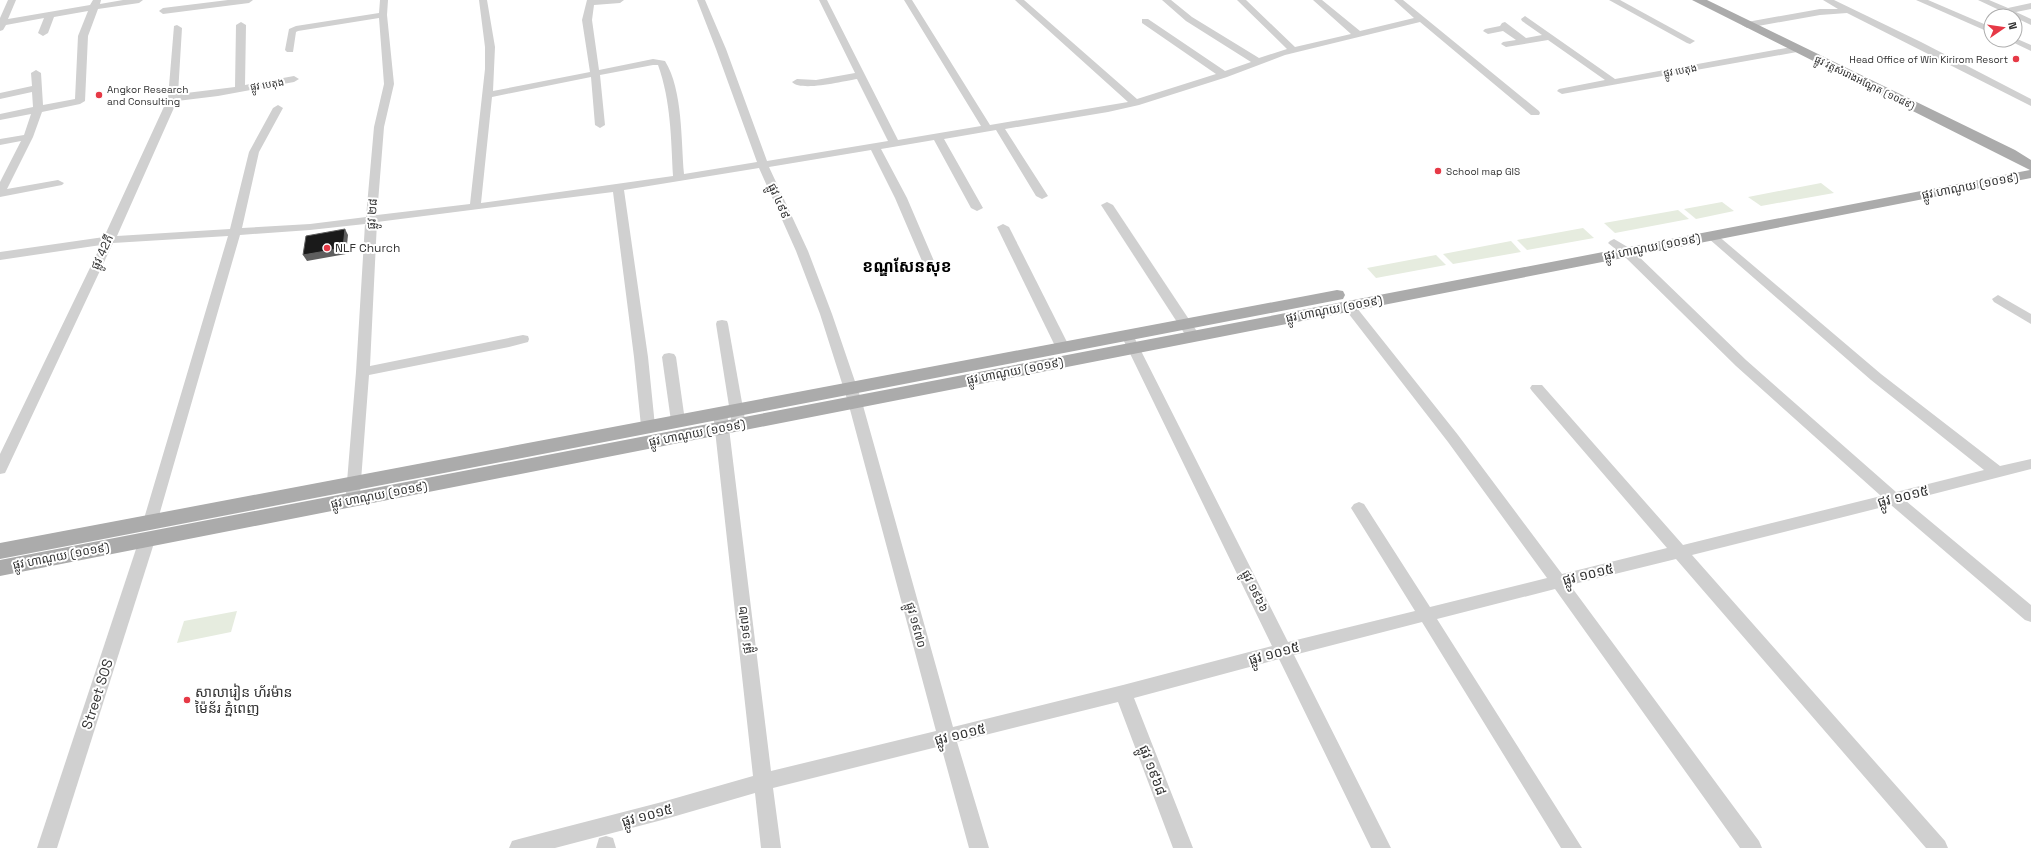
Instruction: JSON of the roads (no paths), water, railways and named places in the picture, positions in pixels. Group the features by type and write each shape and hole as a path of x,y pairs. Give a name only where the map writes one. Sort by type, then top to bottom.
{"main road":[{"name":"ផ្លូវ វត្តសំរោងអណ្ដែត (១០៨៩)","path":"1698,0 2030,167"},
{"name":"ផ្លូវ ហាណូយ (១០១៩)","path":"1189,330 1349,306 1620,248 1712,236 2030,167"},
{"name":"ផ្លូវ ហាណូយ (១០១៩)","path":"0,568 351,500 730,419 1620,248 2030,167"},
{"name":"ផ្លូវ ហាណូយ (១០១៩)","path":"853,395 1063,348 1130,341"},
{"name":"ផ្លូវ ហាណូយ (១០១៩)","path":"0,551 355,484 648,426 678,421 730,419"}],"street":[{"path":"1,25 12,0"},
{"path":"1,25 96,4 139,0"},
{"path":"163,11 249,0"},
{"name":"ផ្លូវ ២៨","path":"351,500 355,484 363,372 371,220 379,127 389,84 383,15 384,0"},
{"path":"475,207 487,95 490,47 483,0"},
{"path":"600,126 587,20 590,1 620,0"},
{"name":"ផ្លូវ ៤៩៩","path":"701,0 721,49 763,165 802,250 826,314 853,395"},
{"path":"823,0 895,144"},
{"path":"908,0 987,128"},
{"path":"1019,0 1135,103"},
{"path":"1166,0 1189,19 1258,62"},
{"path":"1241,0 1293,50"},
{"path":"1317,0 1357,34"},
{"path":"1398,0 1535,113"},
{"path":"1613,0 1690,41"},
{"path":"1827,0 2031,103"},
{"path":"1920,0 1983,27"},
{"path":"1982,0 1999,8"},
{"path":"0,117 80,102 84,36 96,4"},
{"path":"1747,24 1820,12 1825,13 1848,10"},
{"path":"43,33 50,15"},
{"path":"290,50 292,31 296,29 383,15"},
{"path":"0,256 108,240 235,233 371,220 475,207 618,188 1108,109 1135,103 1224,75 1293,50 1422,19"},
{"path":"1525,19 1613,82"},
{"path":"1145,21 1224,75"},
{"path":"240,88 241,25"},
{"path":"1488,31 1505,27 1524,41"},
{"name":"ផ្លូវ 42ភី","path":"0,469 173,98 178,28"},
{"path":"1506,44 1550,37"},
{"name":"ផ្លូវ បេតុង","path":"1562,91 1798,49"},
{"path":"487,95 653,62 662,63 673,112 679,178"},
{"path":"0,194 28,137 38,109 36,73"},
{"path":"797,82 816,83 862,76"},
{"name":"ផ្លូវ បេតុង","path":"173,98 294,79"},
{"path":"0,96 38,88"},
{"path":"151,522 235,233 257,144 278,108"},
{"path":"999,127 1042,196"},
{"path":"0,142 28,137"},
{"path":"938,137 977,208"},
{"path":"875,147 900,198 931,268"},
{"path":"0,194 58,183"},
{"path":"618,188 641,357 648,426"},
{"path":"1107,204 1189,330"},
{"path":"1003,228 1063,348"},
{"path":"1712,236 1876,377 1998,472"},
{"path":"1620,248 1741,363 1893,498 2031,615"},
{"path":"1998,299 2031,320"},
{"path":"1349,306 1401,370 1559,581 1752,848"},
{"name":"ផ្លូវ ១៩៧២","path":"722,324 762,782 771,848"},
{"path":"363,372 523,339"},
{"name":"ផ្លូវ ១៩៦៦","path":"1130,341 1381,848"},
{"path":"669,357 678,421"},
{"path":"1537,388 1938,848"},
{"name":"ផ្លូវ ១៩៧០","path":"853,395 946,737 979,848"},
{"name":"ផ្លូវ ១០១៥","path":"519,848 662,811 762,782 1124,693 1284,650 2031,464"},
{"path":"1359,508 1427,614 1572,848"},
{"name":"Street SOS","path":"47,848 146,540"},
{"name":"ផ្លូវ ១៩៦៨","path":"1124,693 1183,848"}],"place":[{"name":"Head Office of Win Kirirom Resort","path":"2016,59"},
{"name":"Angkor Research and Consulting","path":"99,95"},
{"name":"School map GIS","path":"1438,171"},
{"name":"NLF Church","path":"327,248"},
{"name":"សាលារៀន ហ័រម៉ាន ម៉ៃន័រ ភ្នំពេញ","path":"187,700"}],"district":[{"name":"ខណ្ឌសែនសុខ","path":"907,266"}]}
